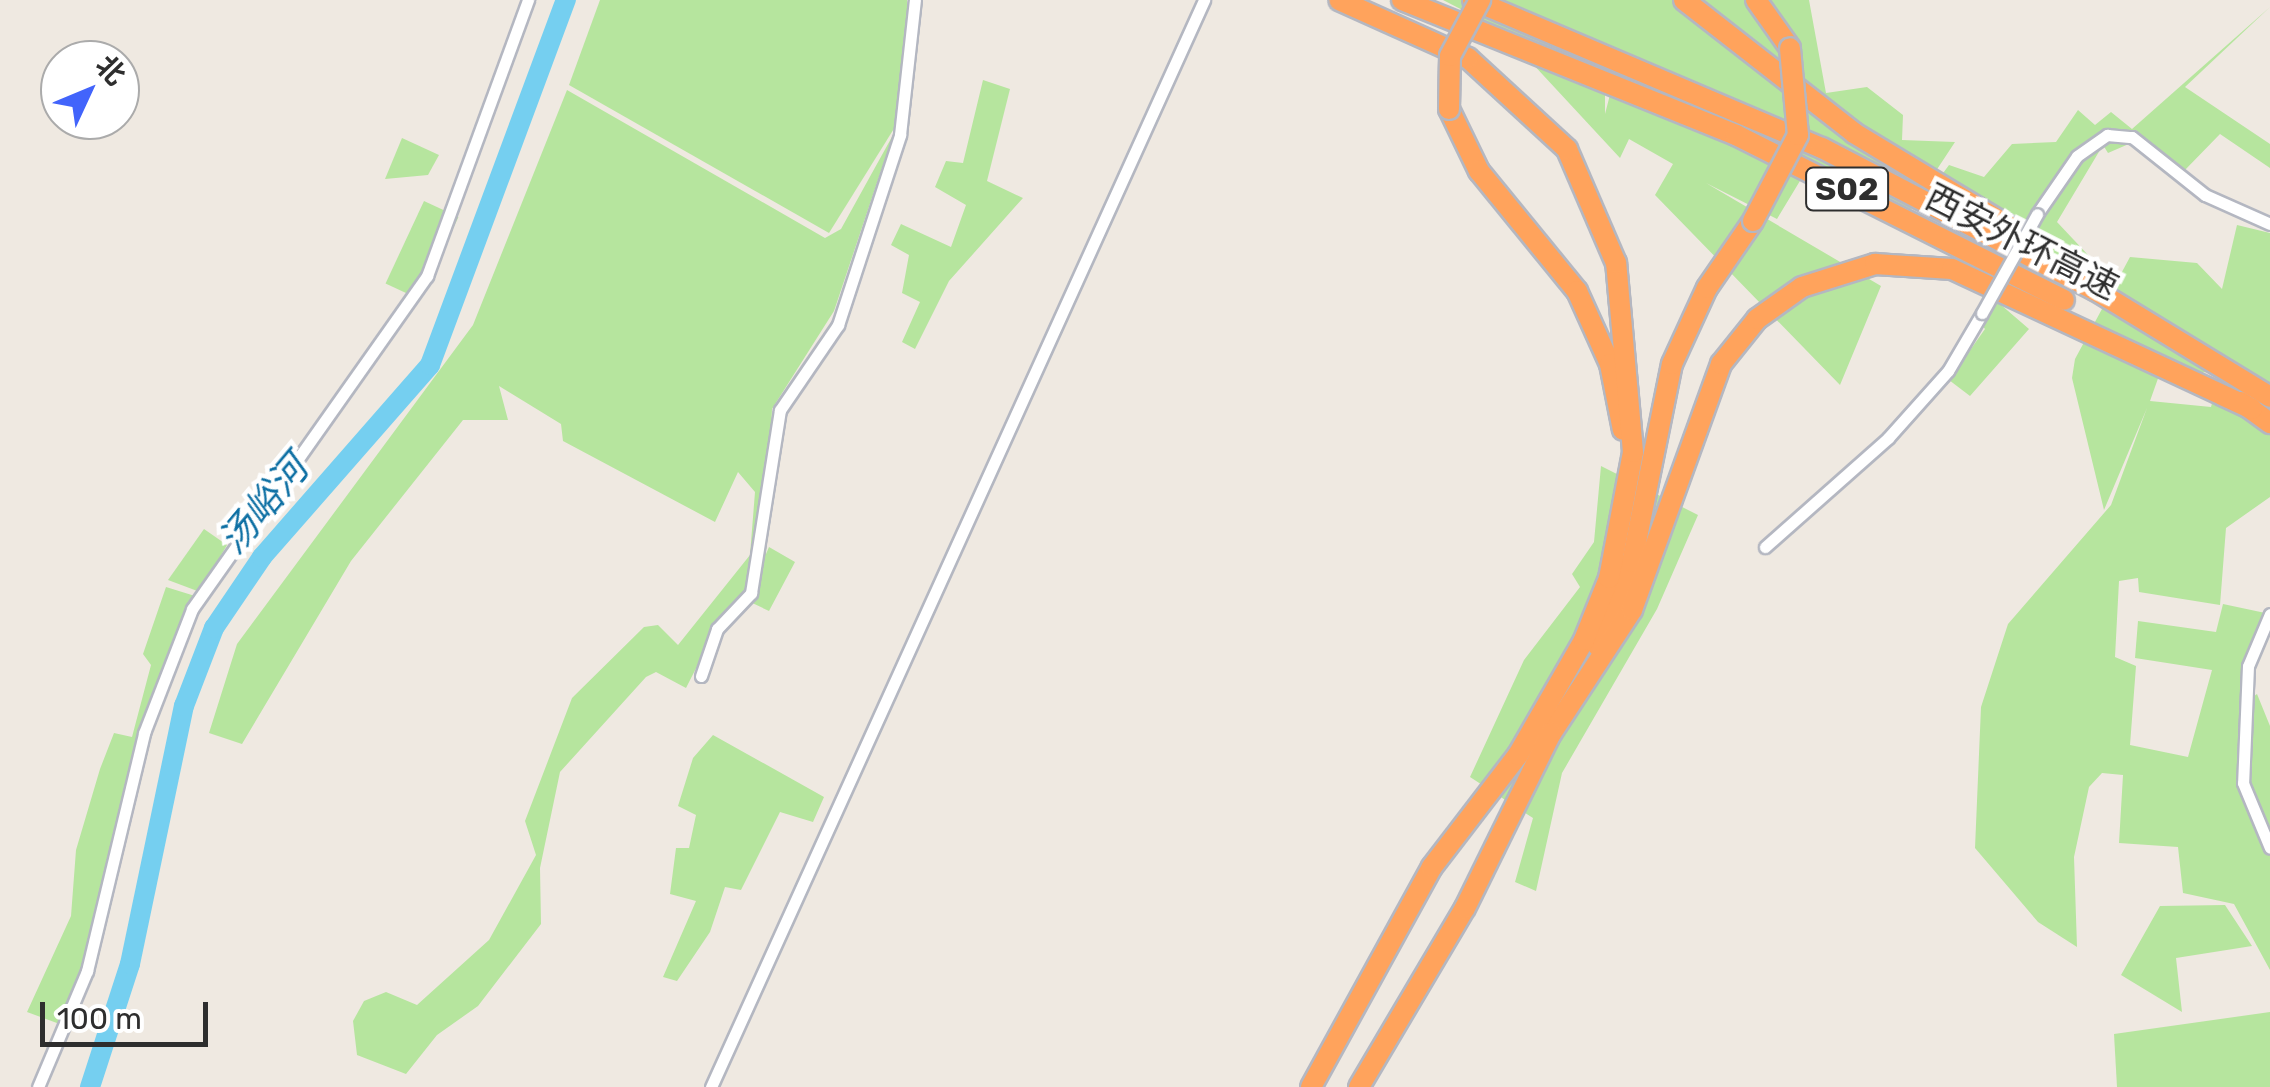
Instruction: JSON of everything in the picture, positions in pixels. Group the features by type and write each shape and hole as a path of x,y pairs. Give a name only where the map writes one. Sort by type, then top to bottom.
{"highway":[{"path":"1312,1087 1372,972 1584,640 1625,511 1629,338 1610,241 1581,172 1498,79 1434,38 1339,0"},
{"name":"西安外环高速","path":"1402,0 1736,135 2129,334 2270,422"},
{"path":"1476,0 1450,56 1449,108 1470,158 1563,268 1597,331 1619,403 1625,511"},
{"name":"西安外环高速","path":"1476,0 1822,148 2251,382 2270,397"},
{"path":"1684,0 1888,156 2136,301 2251,382"},
{"path":"1358,1087 1413,995 1624,587 1680,345 1754,221 1798,135 1790,48 1756,0"},
{"path":"1545,743 1632,610 1721,364 1757,319 1819,279 1894,263 1970,274 2252,410"}],"street":[{"path":"38,1087 88,972 144,734 192,609 427,276 528,0"},
{"path":"701,676 717,629 750,593 780,410 838,325 900,136 916,0"},
{"path":"711,1087 1204,0"},
{"path":"1764,547 1888,438 1948,372 2037,214 2077,156 2107,136 2132,137 2205,195 2270,224"},
{"path":"2270,614 2248,666 2243,783 2270,848"}],"green space":[{"path":"600,0 907,0 910,51 895,127 829,233 569,85"},
{"path":"1443,0 1809,0 1826,93 1867,87 1903,115 1902,140 1955,142 1905,218 1812,161 1777,219 1706,183 1881,286 1840,385 1655,195 1673,164 1629,139 1620,158 1517,47 1605,91 1605,114 1612,87"},
{"path":"2270,7 2185,87 2270,144 2270,168 2220,134 2184,171 2136,130 2138,140 2108,153 2103,145 2057,222 2089,256 2042,311 2007,278 2027,254 1938,180 1949,165 1984,177 2012,144 2056,142 2078,110 2095,125 2111,112 2132,129"},
{"path":"983,80 1010,89 987,181 1023,198 949,281 915,349 902,342 920,302 902,293 909,255 891,245 901,224 951,247 966,205 935,187 946,161 963,163"},
{"path":"567,90 825,238 841,229 893,135 834,311 772,409 766,554 769,547 795,562 769,611 746,600 721,619 686,688 656,672 646,677 560,772 540,868 541,924 478,1006 437,1035 406,1074 357,1055 353,1021 364,1001 386,992 417,1005 489,940 536,855 525,821 572,698 644,627 658,625 678,645 750,555 755,492 738,472 715,522 563,441 561,424 499,386 508,420 463,420 351,561 242,744 209,733 237,644 473,325"},
{"path":"402,138 439,155 428,175 385,179"},
{"path":"424,201 458,217 420,300 386,283"},
{"path":"2237,225 2270,233 2270,497 2226,528 2220,605 2139,592 2138,578 2119,581 2115,657 2136,666 2130,745 2188,757 2212,670 2135,658 2138,621 2216,632 2223,604 2270,614 2242,705 2257,694 2270,726 2270,970 2234,904 2183,893 2178,847 2119,843 2123,775 2102,773 2089,787 2074,857 2077,947 2038,922 1975,848 1981,707 2008,624 2111,505 2147,408 2104,510 2072,378 2075,359 2130,257 2197,263 2222,289","holes":["2161,370 2220,373 2211,407 2150,401"]},
{"path":"1993,298 2029,329 1970,396 1949,380 1985,329 1977,319"},
{"path":"1601,466 1698,515 1657,609 1562,773 1536,891 1515,882 1533,818 1470,777 1524,660 1580,587 1572,574 1594,542"},
{"path":"204,529 227,545 200,592 168,580"},
{"path":"166,587 195,596 174,640 96,924 103,928 65,1026 27,1012 71,916 76,850 100,769 114,733 132,737 151,665 143,654"},
{"path":"713,735 824,797 813,822 780,812 741,890 725,887 710,932 677,981 663,977 696,901 670,894 676,848 689,848 696,815 678,806 693,758"},
{"path":"2225,905 2252,946 2176,958 2182,1012 2121,975 2160,906"},
{"path":"2270,1012 2270,1087 2117,1087 2114,1034"}],"waterway":[{"name":"汤峪河","path":"90,1087 130,964 184,706 214,628 262,557 430,365 566,0"}]}
